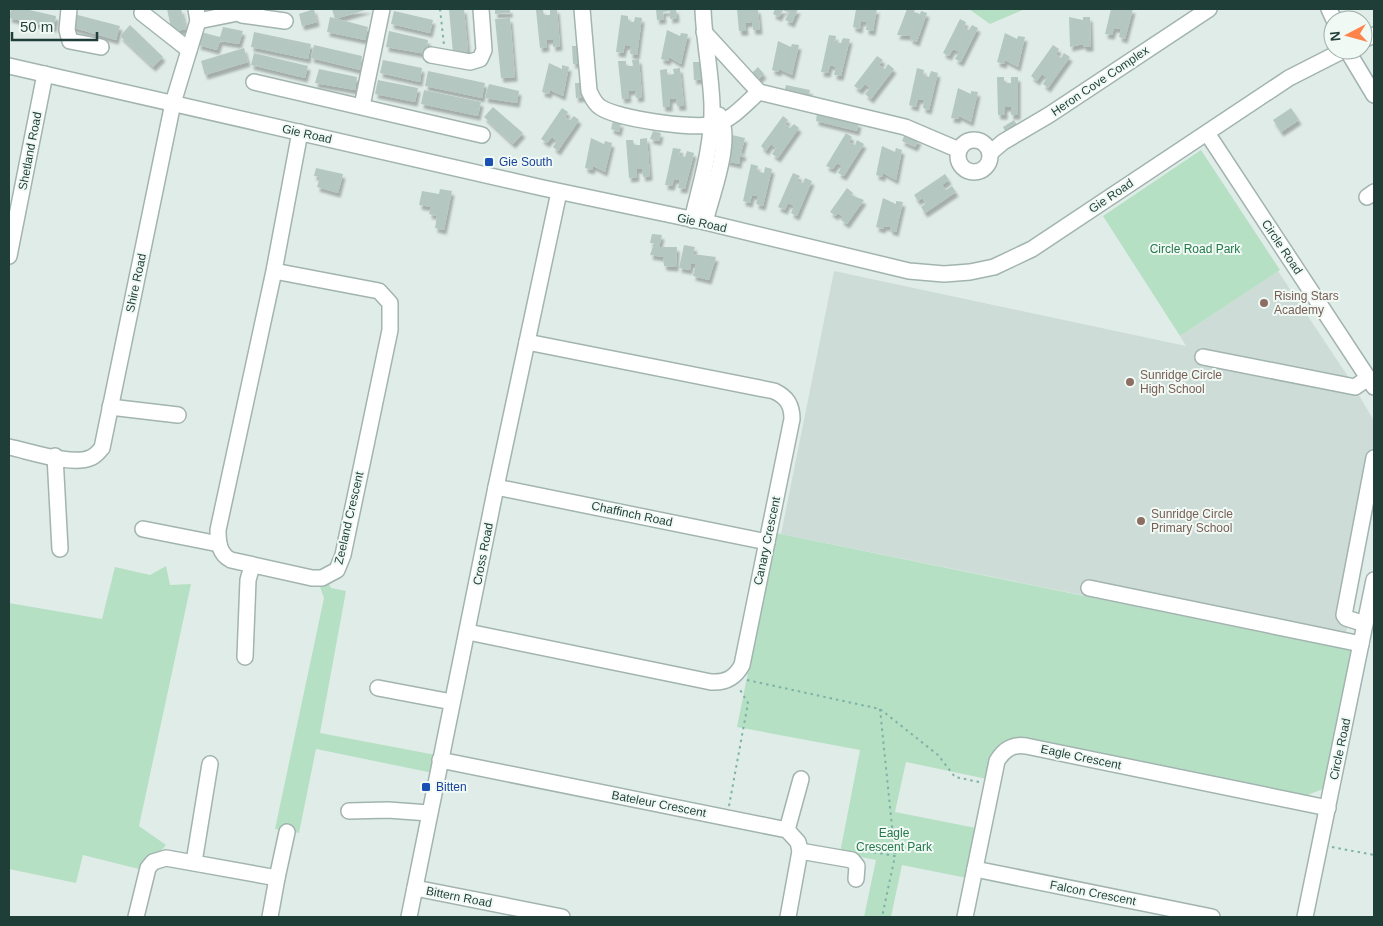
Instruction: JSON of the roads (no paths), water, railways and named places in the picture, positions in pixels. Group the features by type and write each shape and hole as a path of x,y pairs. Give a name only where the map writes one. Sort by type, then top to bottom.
{"street":[{"path":"69,9 67,30 70,41 101,47"},
{"path":"235,14 257,9"},
{"path":"362,106 382,9"},
{"path":"438,56 470,62 480,59 484,50 481,9"},
{"path":"582,9 589,91 599,106 606,111 674,126 717,124 759,92"},
{"path":"698,221 721,158 724,134 717,124 712,105 703,9"},
{"name":"Heron Cove Complex","path":"990,153 1003,142 1049,115 1209,9"},
{"path":"142,13 189,50"},
{"path":"197,15 235,14 285,21"},
{"name":"Shire Road","path":"55,456 70,460 90,458 102,448 173,103 197,15"},
{"path":"704,32 759,92 905,127 959,150"},
{"name":"Gie Road","path":"9,66 559,192 698,221 909,271 944,274 970,272 994,267 1032,249 1288,78 1325,60"},
{"path":"1352,60 1374,95"},
{"name":"Shetland Road","path":"9,256 45,74"},
{"path":"254,82 482,135"},
{"path":"143,529 219,544 218,530 274,271 300,132"},
{"name":"Circle Road","path":"1207,133 1371,382"},
{"path":"979,141 988,148 990,153 990,159 985,168 980,171 970,172 961,166 958,155 959,150 967,142 979,141"},
{"name":"Cross Road","path":"409,917 496,487 559,192"},
{"name":"Zeeland Crescent","path":"219,544 226,558 252,566 318,578 337,570 343,555 391,316 390,302 379,291 274,271"},
{"name":"Canary Crescent","path":"468,632 711,682 722,682 733,677 742,665 792,419 792,410 785,397 774,391 527,342"},
{"path":"1203,357 1355,387 1371,382"},
{"path":"110,407 178,415"},
{"path":"9,447 55,456 60,549"},
{"path":"1369,617 1346,618 1344,615 1374,458"},
{"name":"Chaffinch Road","path":"496,487 767,542"},
{"path":"245,657 248,580 252,566"},
{"name":"Circle Road","path":"1305,917 1361,644 1369,617 1374,580"},
{"path":"1089,588 1361,644"},
{"path":"378,688 452,702"},
{"name":"Eagle Crescent","path":"965,917 992,784 1000,755 1010,747 1021,745 1328,808"},
{"name":"Bateleur Crescent","path":"440,760 787,830"},
{"path":"194,862 210,764"},
{"path":"788,917 800,851 798,842 787,830 801,779"},
{"path":"349,811 388,810 429,813"},
{"path":"270,917 287,832"},
{"path":"800,851 852,860 857,866 856,879"},
{"path":"136,917 144,876 153,862 166,858 277,878"},
{"name":"Falcon Crescent","path":"975,869 1212,917"},
{"name":"Bittern Road","path":"415,888 562,917"}],"place":[{"name":"Gie South","path":"489,162"},
{"name":"Rising Stars Academy","path":"1264,303"},
{"name":"Sunridge Circle High School","path":"1130,382"},
{"name":"Sunridge Circle Primary School","path":"1141,521"},
{"name":"Bitten","path":"426,787"}],"park label":[{"name":"Circle Road Park","path":"1195,249"},
{"name":"Eagle Crescent Park","path":"894,840"}]}
